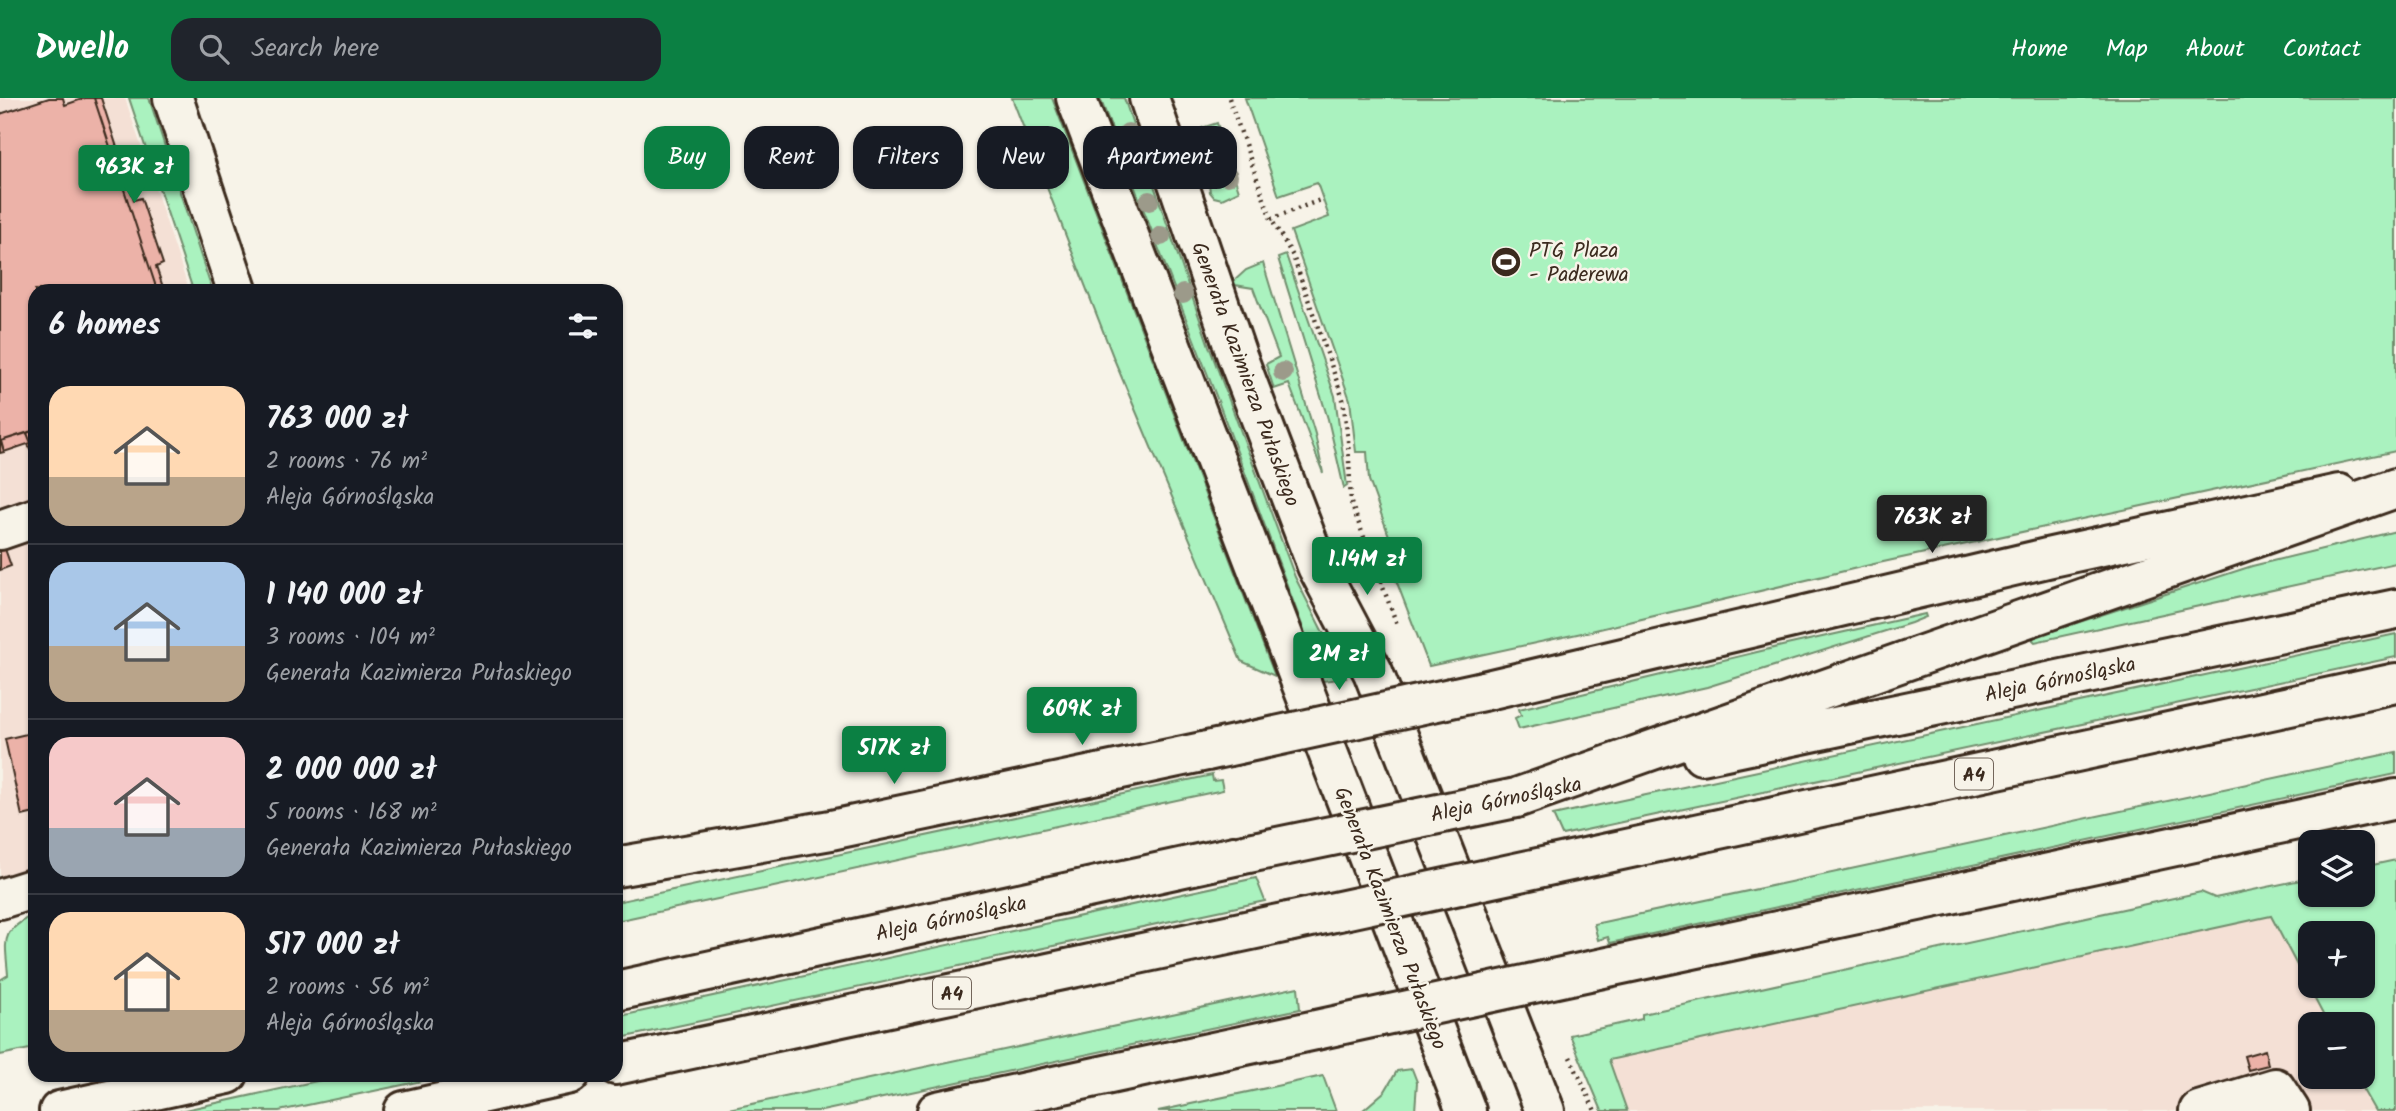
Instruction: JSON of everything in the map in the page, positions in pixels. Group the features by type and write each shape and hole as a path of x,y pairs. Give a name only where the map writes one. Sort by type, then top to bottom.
{"main road":[{"path":"173,98 235,284"},
{"name":"Generała Kazimierza Pułaskiego","path":"1076,98 1466,1111"},
{"name":"Generała Kazimierza Pułaskiego","path":"1149,98 1237,356 1317,566 1373,672 1545,1111"},
{"path":"623,866 831,830 1207,751 1483,691 2047,558 2396,482"},
{"path":"1516,797 2396,488"},
{"path":"0,530 28,520"},
{"name":"Aleja Górnośląska","path":"623,989 1516,797 1781,736 2396,609"},
{"name":"A4","path":"623,1064 2396,683"},
{"path":"937,1111 2396,799"},
{"path":"60,1111 192,1082"},
{"path":"415,1108 534,1082"},
{"path":"2199,1111 2275,1088 2290,1111"}],"path":[{"path":"1229,98 1271,219 1293,256 1343,399 1351,503"},
{"path":"1271,219 1323,199"},
{"path":"1563,1049 1577,1070 1595,1111"}],"shaded area":[{"path":"0,98 125,98 187,284 28,284 28,904 0,918"},
{"path":"2271,916 2298,967 2298,998 2314,998 2322,1012 2298,1012 2298,1089 2362,1089 2375,1111 1627,1111 1608,1060"}],"green space":[{"path":"129,98 149,98 210,284 191,284"},
{"path":"1012,98 1052,98 1063,126 1023,126"},
{"path":"1100,98 1124,98 1134,126 1111,126"},
{"path":"1245,98 2396,98 2396,451 1874,564 1429,666 1391,567 1399,564 1369,480 1367,452 1356,452 1350,400 1291,231 1329,217 1317,183 1279,196"},
{"path":"1069,142 1083,178 1083,189 1087,189 1275,676 1241,661 1114,359 1048,189 1069,189"},
{"path":"1237,185 1239,191 1222,199 1214,197 1210,189 1237,189"},
{"path":"1135,189 1155,189 1209,346 1295,577 1346,678 1323,681"},
{"path":"1286,255 1335,396 1347,486 1344,488 1328,419 1278,258"},
{"path":"1263,263 1315,434 1323,473 1289,384 1274,389 1266,364 1279,357 1253,288 1235,285 1234,281 1246,270"},
{"path":"2396,531 2396,563 2035,642 2033,640 2033,637 2252,566"},
{"path":"1925,614 1926,617 1911,623 1707,687 1519,729 1515,718 1521,715 1519,709"},
{"path":"2396,634 2396,657 1562,835 1553,815"},
{"path":"2396,752 2396,774 1610,943 1608,937 1598,940 1594,924"},
{"path":"1212,775 1213,781 1221,780 1223,790 623,919 623,901"},
{"path":"2396,860 2396,1111 2375,1111 2362,1089 2375,1089 2375,1012 2322,1012 2314,998 2375,998 2375,921 2298,921 2298,967 2271,916 1609,1060 1627,1111 1602,1111 1570,1035 1642,1019 1642,1014 2201,892 2215,898 2298,881 2298,907 2375,907 2375,864"},
{"path":"1256,878 1265,901 623,1038 623,1015"},
{"path":"28,918 28,1049 0,1055 0,980 8,975 7,937"},
{"path":"1298,987 1300,1009 822,1111 719,1111"},
{"path":"1412,1069 1417,1082 1415,1111 1362,1111 1385,1091 1397,1071"},
{"path":"1323,1076 1336,1111 1158,1111"},
{"path":"312,1082 417,1082 279,1111 180,1111"}],"building":[{"path":"49,98 63,98 65,105 85,98 94,98 155,284 28,284 28,432 1,441 4,452 0,453 0,114"},
{"path":"94,98 101,98 134,200 141,198 163,264 156,267 162,284 155,284"},
{"path":"27,433 28,436 28,444 4,452 1,441"},
{"path":"5,549 11,566 0,570 0,551"},
{"path":"28,734 28,815 22,816 5,739"},
{"path":"2265,1050 2268,1065 2248,1070 2244,1056"}],"place":[{"name":"PTG Plaza - Paderewa","path":"1506,262"}]}
